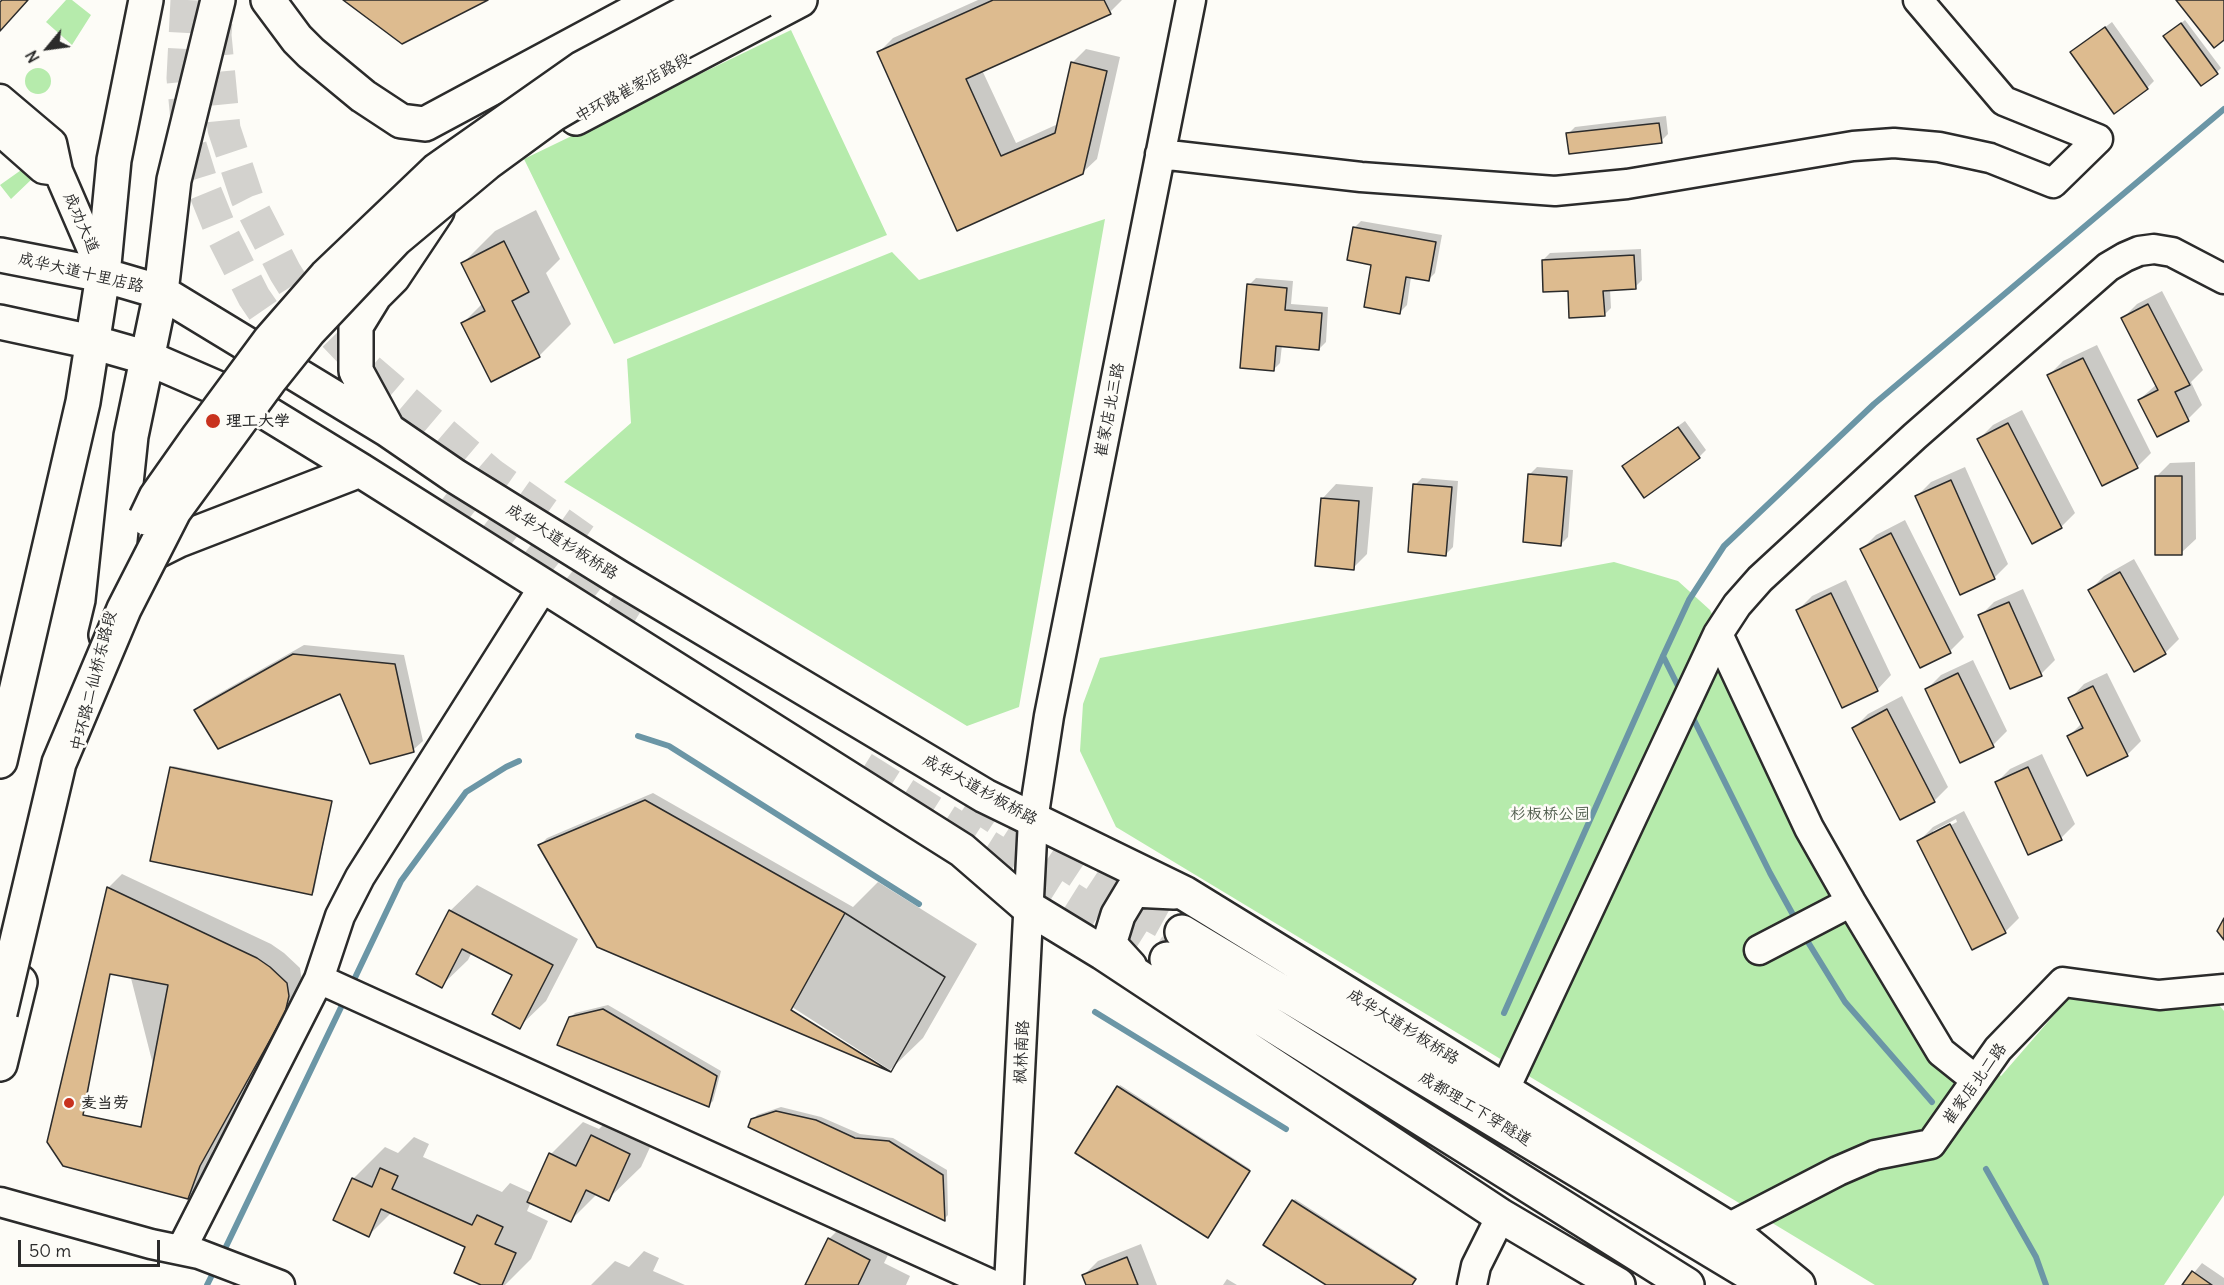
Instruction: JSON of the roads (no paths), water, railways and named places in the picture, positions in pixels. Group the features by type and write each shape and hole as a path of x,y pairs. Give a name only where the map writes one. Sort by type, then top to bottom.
{"main road":[{"path":"0,761 81,410 103,275 114,160 146,0"},
{"name":"中环路二仙桥东路段","path":"0,1064 113,606 131,436 161,292 174,180 218,0"},
{"path":"268,0 297,39 363,96 401,121 425,124 656,0"},
{"path":"0,912 13,854 56,714 96,617 156,497 198,436 270,340 326,276 437,170 582,68 710,0"},
{"path":"0,1013 58,763 114,631 174,511 269,381 309,331 396,239 487,163 554,114 610,81 763,0"},
{"name":"中环路崔家店路段","path":"388,430 356,371 356,326 375,295 393,277 434,213 469,181 505,155 800,0"},
{"name":"成华大道十里店路","path":"0,255 103,275 161,292"},
{"name":"成华大道杉板桥路","path":"161,292 388,430 455,476 618,577 985,796 1184,893 1728,1228 1798,1285"},
{"path":"0,322 92,342 148,358 249,402 962,850 1029,908 1137,975 1501,1216 1618,1285"},
{"path":"113,606 141,559 179,540 360,470"},
{"path":"1137,975 1109,944 1118,915 1133,890 1184,893"},
{"name":"成都理工下穿隧道","path":"1687,1285 1174,946 1768,1285"}],"street":[{"name":"崔家店北三路","path":"1033,820 1051,705 1191,0"},
{"path":"1160,154 1361,177 1556,191 1627,184 1842,148 1894,143 1939,147 1990,158 2053,183 2098,140 2004,101 1918,0"},
{"name":"成功大道","path":"0,99 52,143 58,171 103,275"},
{"path":"0,131 43,169 58,171"},
{"path":"1503,1089 1718,634 1737,605 1768,572 1915,436 2108,267 2124,256 2154,249 2172,252 2224,279"},
{"path":"190,1252 328,983 340,916 360,877 544,586"},
{"path":"1718,634 1809,828 1841,907 1941,1052 1976,1080"},
{"name":"枫林南路","path":"1009,1285 1033,820"},
{"path":"1759,950 1841,907"},
{"name":"崔家店北二路","path":"1728,1228 1838,1171 1875,1155 1931,1144 1998,1049 2063,982 2159,995 2223,987"},
{"path":"328,983 993,1285"},
{"path":"0,1202 190,1252 280,1285"},
{"path":"1472,1285 1476,1266 1501,1216"}],"waterway":[{"path":"1504,1013 1689,600 1724,546 1874,404 2224,109"},
{"path":"1663,656 1681,692"},
{"path":"1690,712 1770,873 1797,922"},
{"path":"638,736 669,746 919,904"},
{"path":"352,984 401,881 466,792 519,761"},
{"path":"1803,934 1845,1002 1932,1102"},
{"path":"222,1255 345,999"},
{"path":"1095,1012 1286,1129"},
{"path":"1986,1169 2036,1257 2046,1285"},
{"path":"207,1285 215,1269"}],"tunnel":[{"path":"187,0 183,78 189,142 202,184 223,236 254,297 295,352"},
{"path":"216,23 215,35 224,129 247,198 300,296 364,366 492,475 584,540"},
{"path":"451,488 605,607 633,624"},
{"path":"863,768 1167,959"},
{"path":"969,800 1106,890 1182,932"}],"place":[{"name":"理工大学","path":"213,421"},
{"name":"麦当劳","path":"69,1103"}],"park label":[{"name":"杉板桥公园","path":"1550,814"}]}
